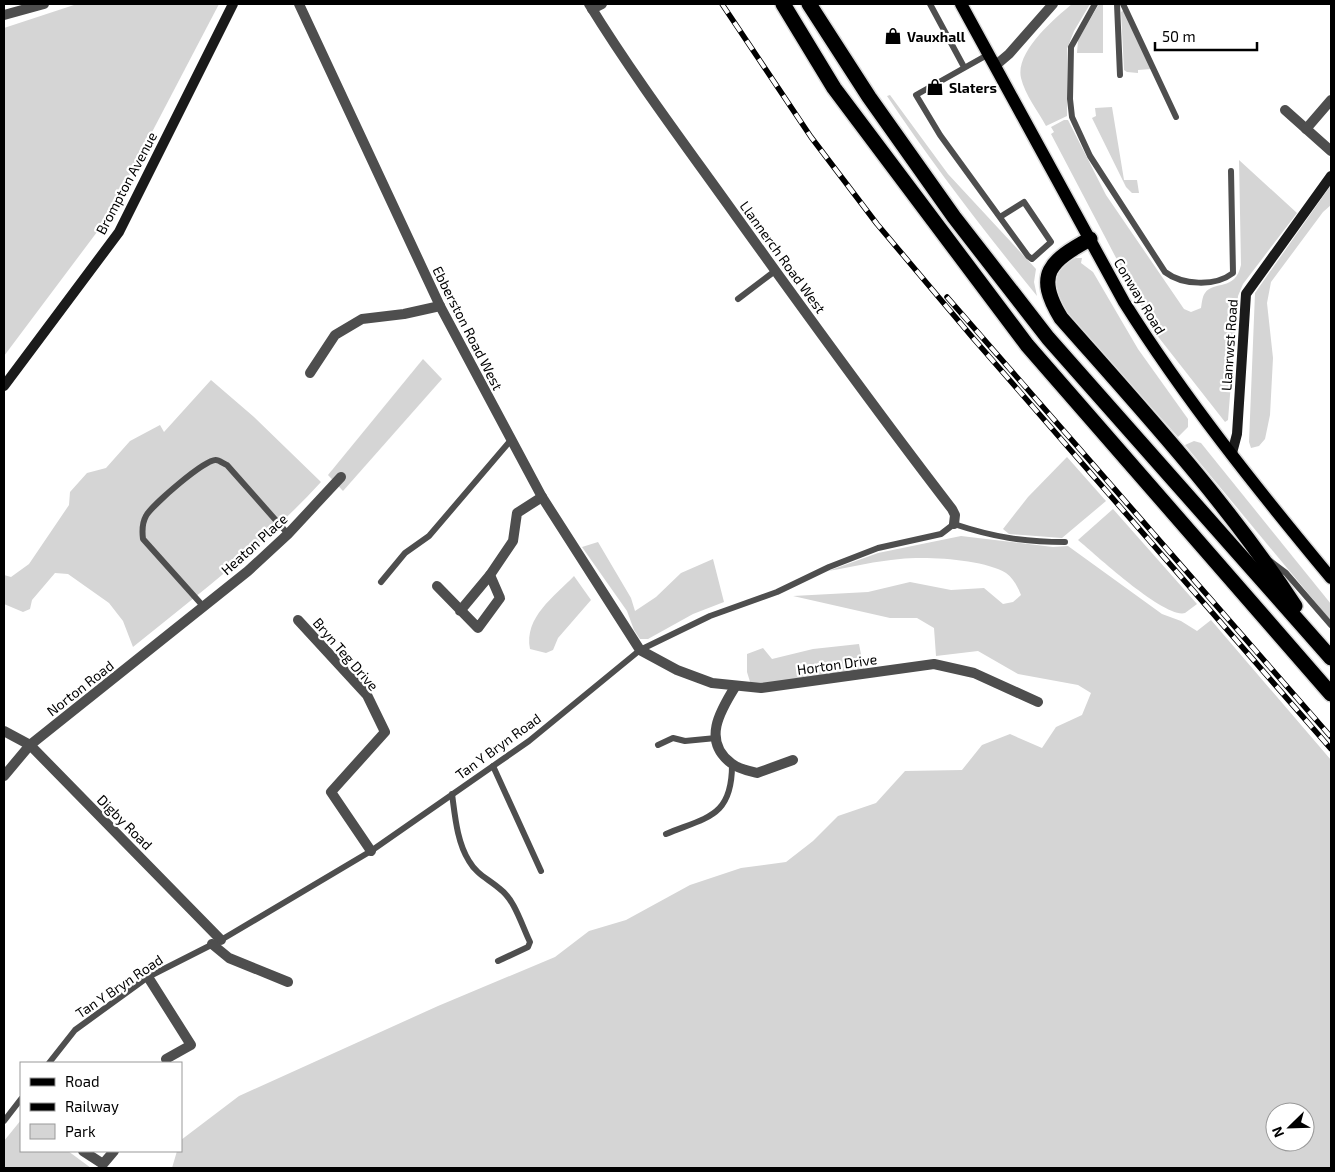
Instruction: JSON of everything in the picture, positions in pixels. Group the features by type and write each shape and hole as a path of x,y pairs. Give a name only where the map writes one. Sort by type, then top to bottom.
{"highway":[{"path":"772,4 1027,346 1331,694"},
{"path":"783,4 834,88"},
{"path":"809,4 869,98 954,217 1048,338 1327,653"},
{"path":"1090,239 1064,253 1056,260 1048,274 1051,301 1062,318 1192,467 1259,553 1327,653"}],"main road":[{"name":"Brompton Avenue","path":"4,386 119,232 233,4"},
{"name":"Conway Road","path":"961,4 1090,239 1147,338 1232,453 1331,578"},
{"name":"Llanrwst Road","path":"1232,453 1237,434 1246,294 1331,176"}],"street":[{"path":"4,15 44,4"},
{"name":"Ebberston Road West","path":"299,4 440,306 542,496 640,650"},
{"path":"992,59 1009,54 1053,4"},
{"name":"Llannerch Road West","path":"594,6 685,145 873,406 952,508 955,515 954,524"},
{"path":"1306,129 1331,100"},
{"path":"1285,110 1331,151"},
{"path":"310,373 335,335 362,320 404,314 440,306"},
{"name":"Heaton Place","path":"179,626 248,571 288,534 340,477"},
{"path":"460,611 490,575 513,541 517,514 542,496"},
{"path":"437,586 478,628 500,598 490,575"},
{"name":"Bryn Teg Drive","path":"298,620 367,695 385,732 332,792 371,851"},
{"name":"Norton Road","path":"4,776 30,745 179,626"},
{"name":"Horton Drive","path":"640,650 678,670 712,683 735,687 761,688 934,664 974,672 1038,702"},
{"path":"735,687 719,714 716,738 724,756 732,765 756,774 792,760"},
{"name":"Digby Road","path":"4,731 30,745 229,958 288,982"},
{"path":"148,977 190,1045 166,1059"},
{"path":"85,1152 103,1164 113,1152"}],"lane":[{"path":"930,4 964,67"},
{"path":"1095,4 1071,46 1070,99 1074,123 1090,156 1153,255 1164,272 1174,279 1205,282 1222,279 1233,273 1231,171"},
{"path":"1117,4 1120,75"},
{"path":"1123,4 1176,117"},
{"path":"992,59 964,67 916,95 940,135 1000,217 1032,259 1050,242 1024,202 1000,217"},
{"path":"738,299 776,271"},
{"path":"381,582 405,553 429,536 511,440"},
{"path":"203,606 143,538 141,529 146,515 195,470 206,462 216,460 227,465 288,534"},
{"path":"954,524 993,535 1035,542 1065,542"},
{"name":"Tan Y Bryn Road","path":"50,1062 75,1030 148,977 216,942 371,851 528,741 640,650 710,616 777,592 829,566 878,548 941,534 954,524"},
{"path":"1259,553 1286,573 1331,625"},
{"path":"658,745 673,738 685,741 716,738"},
{"path":"666,834 717,812 724,806 730,792 732,765"},
{"path":"493,766 541,871"},
{"path":"452,794 457,830 467,859 475,870 501,889 509,899 530,942 528,947 498,961"},
{"path":"4,1121 20,1100"}],"green space":[{"path":"77,4 219,4 106,220 4,356 4,28"},
{"path":"1072,4 1090,4 1074,31 1067,49 1067,116 1046,126 1025,91 1021,78 1021,68 1030,47 1046,27"},
{"path":"1099,4 1103,4 1103,53 1077,53 1078,40"},
{"path":"1124,10 1151,69 1138,70 1138,73 1124,70 1121,12"},
{"path":"890,95 948,174 1036,269 1034,282 1037,296 941,173 887,96"},
{"path":"1112,107 1124,180 1137,180 1139,193 1132,193 1126,187 1092,118 1096,116 1095,108"},
{"path":"1064,120 1068,120 1106,195 1184,309 1191,312 1201,308 1203,296 1209,289 1234,279 1241,265 1239,160 1297,213 1243,284 1238,296 1228,420 1225,422 1156,334 1051,134 1054,132 1051,127"},
{"path":"1331,185 1331,205 1323,212 1271,282 1267,303 1273,358 1270,415 1265,439 1259,446 1251,448 1249,442 1255,293"},
{"path":"1082,258 1081,263 1093,272 1138,349 1188,419 1188,427 1178,437 1064,309 1058,294 1058,272 1068,261"},
{"path":"423,359 442,379 343,491 328,475"},
{"path":"211,380 254,417 321,482 254,548 133,647 123,621 109,603 68,574 55,573 32,600 30,609 23,612 4,604 4,575 11,577 29,564 69,505 70,492 87,473 106,468 130,441 160,425 164,432"},
{"path":"1194,441 1201,443 1331,604 1331,621 1185,445"},
{"path":"1067,457 1106,501 1062,538 1009,534 1003,529 1028,497"},
{"path":"1113,509 1197,604 1185,613 1175,612 1162,606 1114,571 1078,540"},
{"path":"961,536 1053,547 1068,546 1162,614 1181,621 1197,631 1211,620 1331,760 1331,1168 172,1168 177,1152 182,1152 182,1139 239,1096 438,1006 555,957 589,931 626,920 690,885 741,868 786,862 813,841 838,816 876,803 905,771 962,770 982,745 1010,734 1042,748 1056,727 1082,715 1091,693 1078,685 1018,674 978,651 936,656 934,628 917,618 890,618 793,596 868,592 910,582 951,590 984,588 1003,604 1013,602 1021,595 1011,577 996,568 984,564 924,558 873,563 828,571 878,553"},
{"path":"598,542 631,598 635,611 656,597 681,573 713,559 724,602 693,614 648,639 640,639 634,630 627,611 582,547"},
{"path":"574,576 591,600 558,638 553,650 546,653 530,649 529,638 536,617 542,608"},
{"path":"859,644 864,670 751,685 747,672 747,654 763,648 772,659 813,649"},
{"path":"20,1121 20,1152 69,1152 91,1168 4,1168 4,1141"}],"railway":[{"path":"722,4 811,137 877,224 973,338 1331,749"},
{"path":"947,297 1331,737"}],"place":[{"name":"Vauxhall","path":"893,36"},
{"name":"Slaters","path":"935,87"}]}
